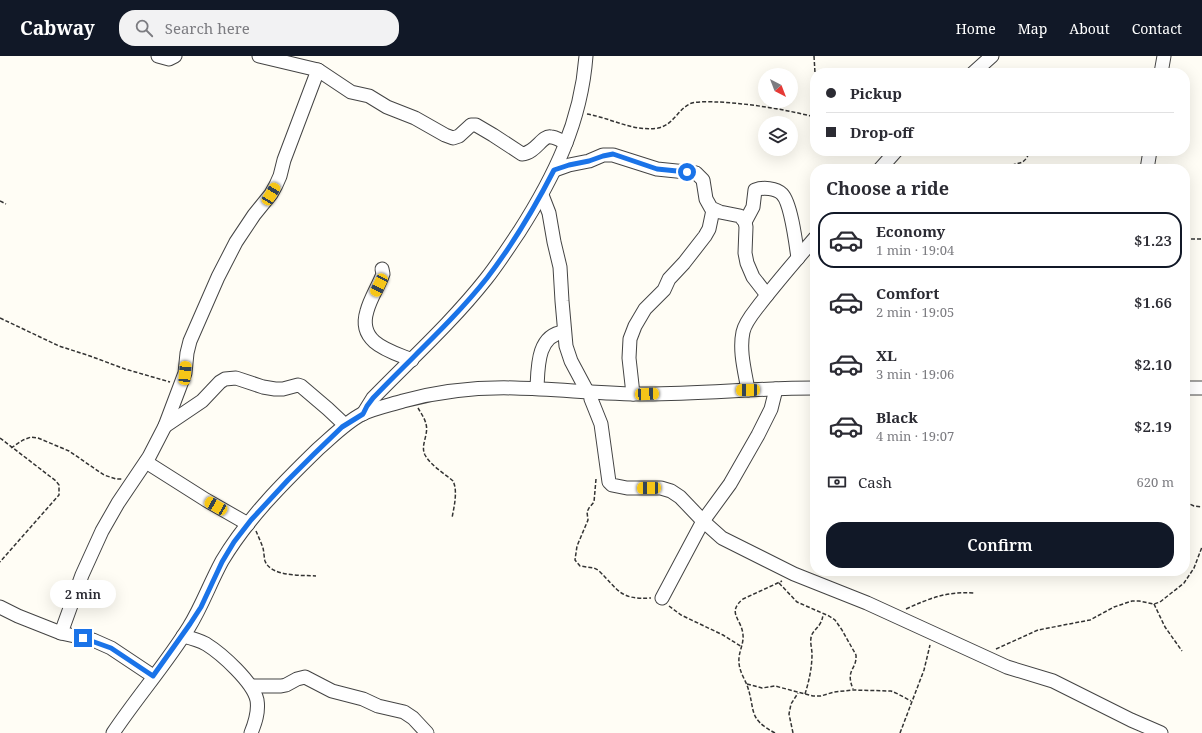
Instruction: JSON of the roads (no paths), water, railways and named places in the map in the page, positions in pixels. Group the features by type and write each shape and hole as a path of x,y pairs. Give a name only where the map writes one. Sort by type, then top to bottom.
{"street":[{"path":"158,56 169,59 175,56"},
{"path":"259,56 318,70 351,92 369,96 387,107 415,118 453,138 459,136 471,125 476,125 522,154 528,154 546,137 550,136 566,143"},
{"path":"363,414 373,398 456,314 486,279 506,252 542,195 566,143 577,112 584,80 586,56"},
{"path":"979,68 992,56"},
{"path":"1162,68 1164,56"},
{"path":"61,633 82,575 102,530 118,503 146,462 165,426 185,373 190,341 218,277 236,242 276,185 318,70"},
{"path":"554,170 613,154 657,169 696,173 703,180 706,199 713,210 740,216 745,222 745,253 747,263 753,277 768,295"},
{"path":"884,164 892,156"},
{"path":"745,222 753,207 755,190 773,189 778,191 785,198 787,203 794,231 798,258"},
{"path":"542,195 549,213 554,242 559,259 566,346 570,361 589,392 601,424 610,484 627,488 661,488 671,491 680,497 722,538 794,574 894,615 1007,666 1053,681 1131,720 1162,733"},
{"path":"633,394 629,358 630,339 635,326 645,309 664,290 669,279 684,263 705,236 710,225 713,210"},
{"path":"748,390 742,353 743,330 751,316 810,244"},
{"path":"382,269 383,274 366,312 365,324 367,332 377,345 412,360"},
{"path":"537,388 538,367 546,341 554,334 564,332"},
{"path":"165,426 202,401 220,382 230,378 236,378 263,387 275,389 283,389 298,385 301,386 328,408 345,425"},
{"path":"112,733 183,636 201,607 222,562 234,542 288,480 345,425 363,414 379,407 412,398 453,390 537,388 633,394 810,388"},
{"path":"1190,388 1202,388"},
{"path":"662,598 703,521 730,484 758,435 771,409 776,389"},
{"path":"146,462 206,500 250,522"},
{"path":"0,607 33,623 61,633 94,640 111,648 153,676"},
{"path":"183,636 195,638 219,653 251,686 254,691 257,709 251,733"},
{"path":"251,686 281,686 286,685 296,679 305,678 332,690 363,699 378,706 404,712 413,718 427,733"}]}
